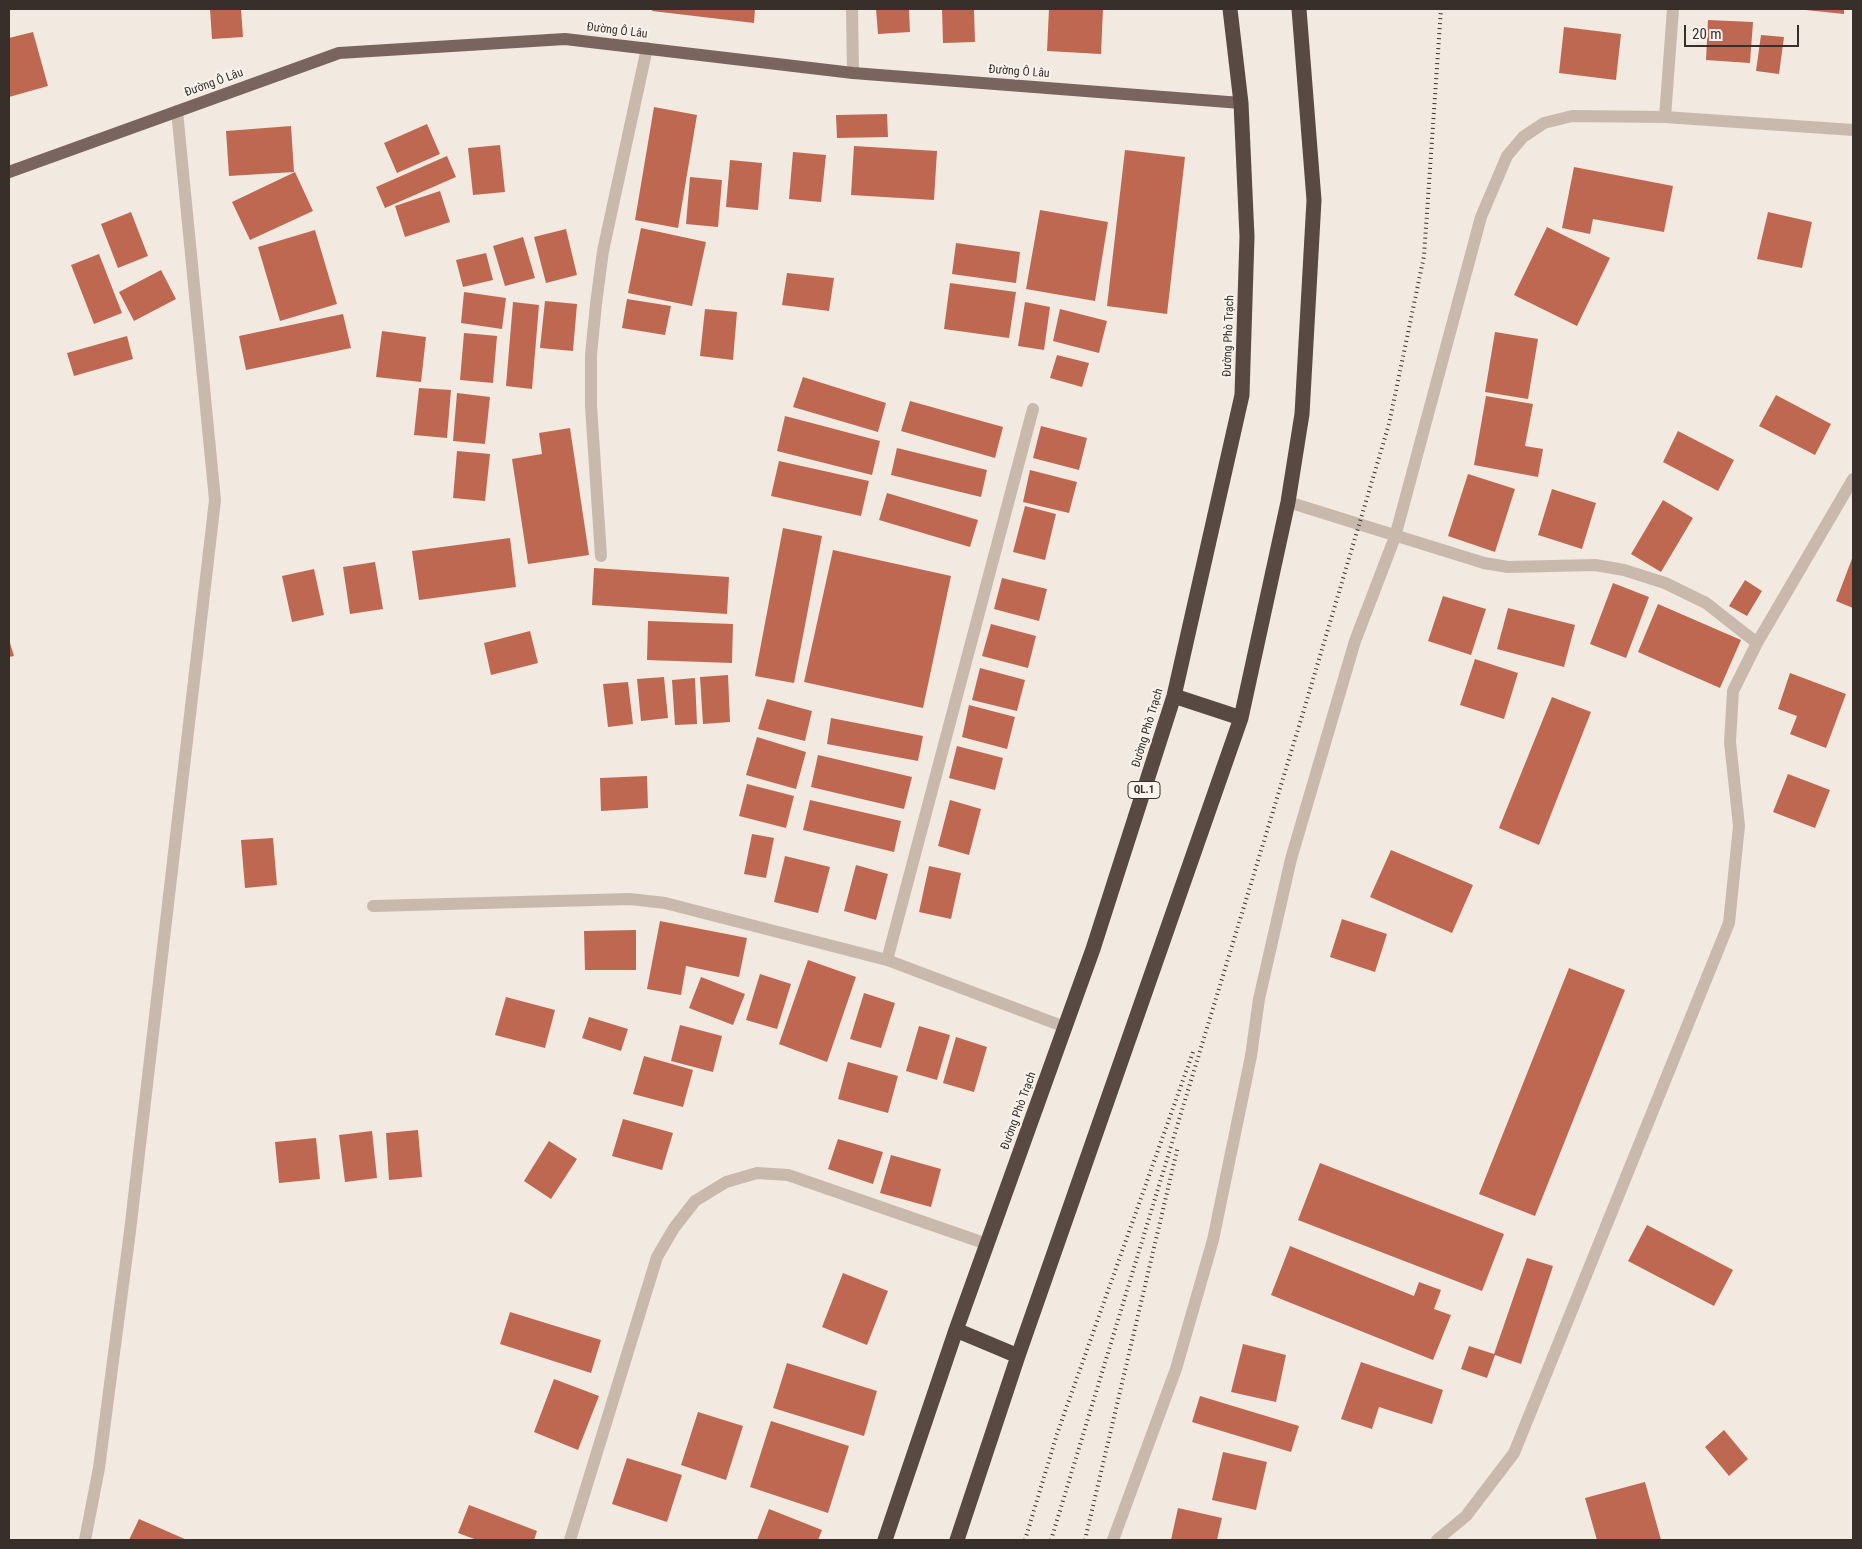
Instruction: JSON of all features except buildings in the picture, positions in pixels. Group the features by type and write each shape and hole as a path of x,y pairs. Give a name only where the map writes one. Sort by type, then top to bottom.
{"highway":[{"name":"Đường Phò Trạch","path":"885,1540 956,1330 1093,949 1174,696 1242,395 1247,237 1241,103 1230,9"},
{"path":"957,1540 1018,1356 1241,718 1288,502 1302,414 1314,200 1299,9"},
{"path":"1174,696 1241,718"},
{"path":"956,1330 1018,1356"}],"main road":[{"name":"Đường Ô Lâu","path":"9,172 339,53 565,39 853,73 1241,103"}],"street":[{"path":"852,9 853,73"},
{"path":"1665,117 1673,9"},
{"path":"601,556 591,406 591,355 603,251 647,48"},
{"path":"85,1540 99,1468 130,1231 215,500 177,111"},
{"path":"1112,1540 1176,1369 1213,1240 1251,1056 1260,999 1291,860 1356,641 1395,537 1481,217 1507,156 1523,137 1544,124 1572,116 1665,117 1853,130"},
{"path":"887,960 1034,409"},
{"path":"1437,1540 1466,1516 1514,1453 1729,923 1739,826 1730,742 1734,691 1757,643 1853,479"},
{"path":"1288,502 1395,537 1484,563 1508,567 1594,565 1624,570 1665,583 1706,603 1757,643"},
{"path":"373,906 630,899 657,902 700,910 887,960 1065,1027"},
{"path":"570,1540 657,1257 674,1228 695,1201 726,1182 756,1173 788,1175 988,1244"}],"railway":[{"path":"1051,1540 1389,424 1424,256 1441,9"},
{"path":"1025,1540 1057,1434 1193,1052"},
{"path":"1085,1540 1178,1146"}]}
